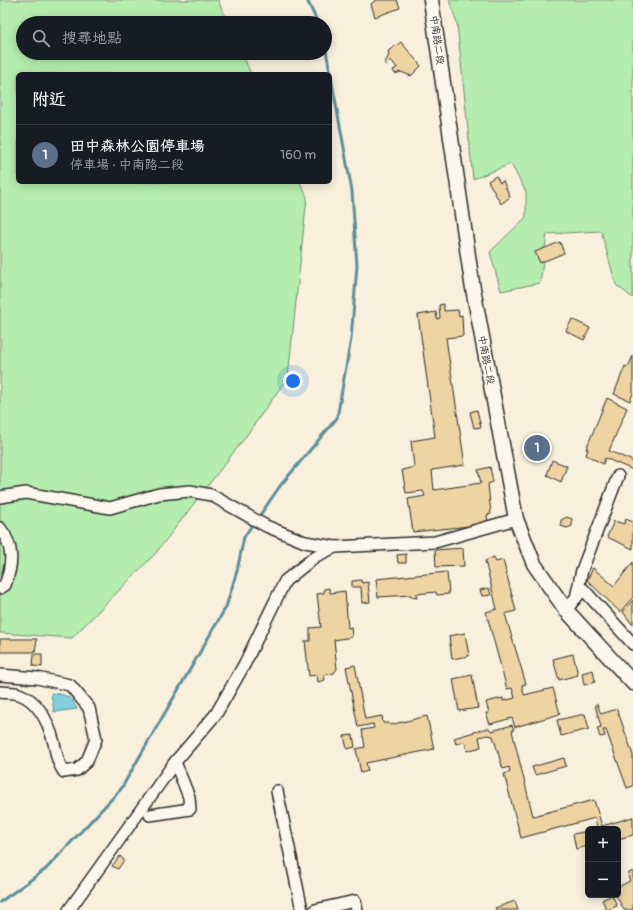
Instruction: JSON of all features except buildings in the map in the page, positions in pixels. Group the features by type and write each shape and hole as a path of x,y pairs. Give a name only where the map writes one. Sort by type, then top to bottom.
{"main road":[{"name":"中南路二段","path":"431,0 472,283 516,519 534,564 566,610 633,683"}],"street":[{"path":"576,598 582,570 618,476"},
{"path":"0,497 26,494 110,508 159,494 190,491 211,496 245,513 266,526 305,542 335,548 435,542 516,519"},
{"path":"0,528 9,539 11,568 5,585 0,588"},
{"path":"69,910 175,762 216,714 244,665 285,581 316,556 335,548"},
{"path":"566,610 583,589 633,644"},
{"path":"0,675 37,678 70,685 89,708 94,723 96,739 86,761 76,770 64,772 60,766 53,741 42,713 30,700 18,694 0,692"},
{"path":"150,815 190,808 189,797 175,762"},
{"path":"277,791 302,910"},
{"path":"315,910 355,901 357,910"}],"green space":[{"path":"0,0 218,0 225,16 16,16 16,60 245,60 250,72 16,72 16,184 301,184 307,197 288,377 244,439 155,554 72,638 0,633"},
{"path":"449,0 633,0 633,298 616,285 601,231 547,234 540,283 501,291 490,252 526,217 526,192 511,164 473,179 457,23"}],"water":[{"path":"51,693 67,696 72,700 77,709 54,712"}],"waterway":[{"path":"307,0 315,16"},
{"path":"328,60 330,72"},
{"path":"258,518 280,486 337,418 351,339 357,266 352,191 332,83"},
{"path":"0,902 46,869 121,789 226,607 237,571 244,537 254,522"}],"place":[{"name":"田中森林公園停車場","path":"537,448"}]}
